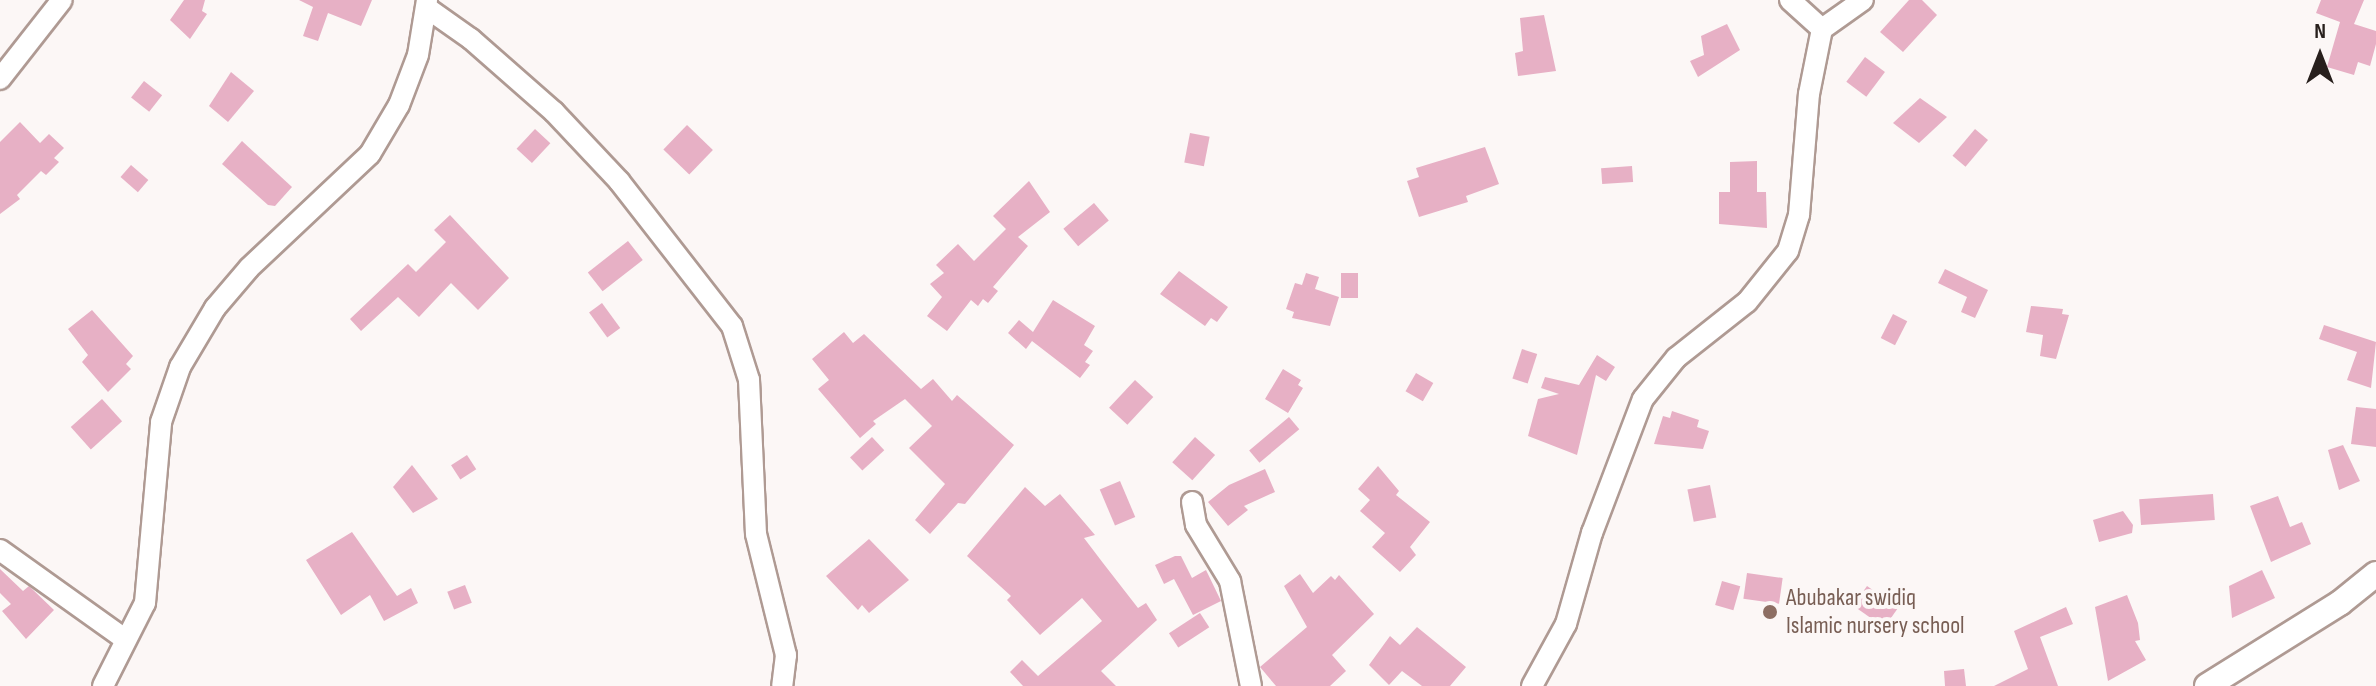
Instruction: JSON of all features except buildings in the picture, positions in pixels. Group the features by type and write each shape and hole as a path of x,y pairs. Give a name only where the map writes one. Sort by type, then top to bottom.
{"street":[{"path":"0,79 62,0"},
{"path":"1790,0 1822,29"},
{"path":"1532,686 1566,624 1592,533 1643,399 1676,358 1747,302 1788,251 1799,215 1809,94 1822,29 1863,0"},
{"path":"103,686 145,603 161,422 180,367 215,308 249,268 370,154 399,105 418,55 427,4 554,112 619,181 732,326 749,380 756,534 786,655 782,686"},
{"path":"1192,502 1196,525 1230,581 1251,686"},
{"path":"0,550 125,639"},
{"path":"2207,686 2340,603 2376,574"}],"place":[{"name":"Abubakar swidiq Islamic nursery school","path":"1770,612"}]}
